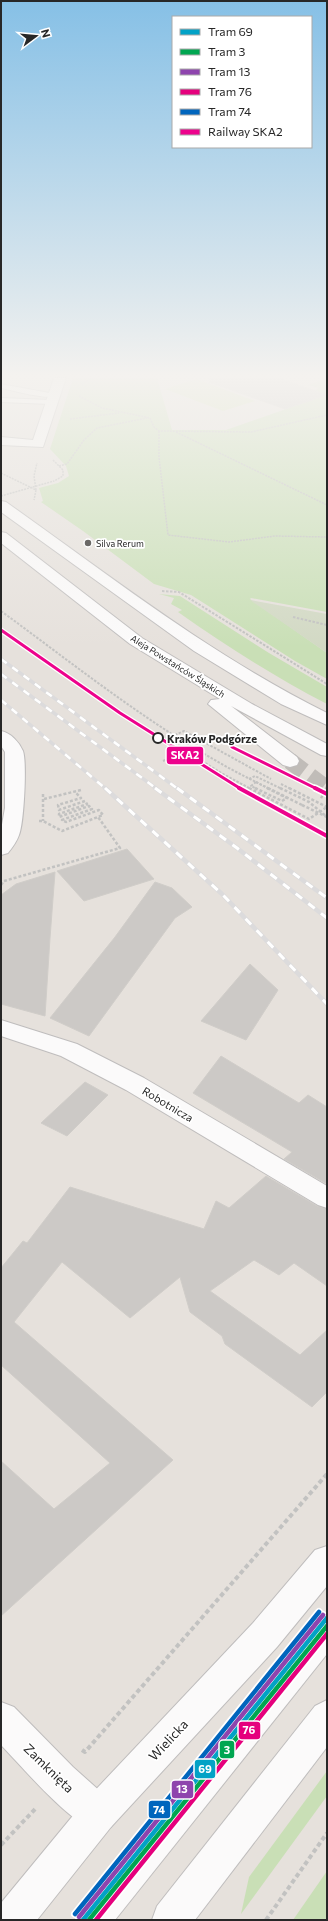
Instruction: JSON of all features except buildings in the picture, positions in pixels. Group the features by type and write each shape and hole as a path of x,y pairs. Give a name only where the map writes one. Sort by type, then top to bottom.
{"main road":[{"path":"1,505 200,648 287,700 327,720"},
{"name":"Aleja Powstańców Śląskich","path":"1,536 136,641 246,708 327,751"},
{"path":"136,641 290,761"},
{"path":"1,736 7,741 14,752 15,808 10,834 1,849"},
{"name":"Robotnicza","path":"1,1028 69,1050 135,1084 327,1198"},
{"name":"Wielicka","path":"12,1920 98,1814 265,1635 327,1562"},
{"path":"181,1914 327,1718"},
{"name":"Zamknięta","path":"1,1720 60,1780 98,1814"}],"lane":[{"path":"102,1920 327,1639"}],"path":[{"path":"36,468 34,476 36,490 34,500 40,504"},
{"path":"1,496 54,481 63,476 63,470 61,468"},
{"path":"160,468 168,535 229,542 275,536 327,537"},
{"path":"250,468 327,505"},
{"path":"1,473 36,490"},
{"path":"157,591 178,592 327,684"},
{"path":"1,612 136,710 194,747 249,779 254,781 259,784 287,798 282,801 251,786 256,782 327,817"},
{"path":"293,617 327,625"},
{"path":"184,731 235,760 327,807 309,819 266,797 166,739 175,735 184,731"},
{"path":"163,761 194,747"},
{"path":"249,779 255,776 309,802 327,817"},
{"path":"75,792 81,798 58,805 59,810 85,801 87,804 59,814 60,818 90,806 92,810 62,820 66,822 99,810 103,815 62,831 43,821 44,799 81,790"},
{"path":"1,885 4,882 120,848 98,817"},
{"path":"85,1752 327,1474"},
{"path":"1,1845 41,1802"},
{"path":"266,1920 327,1833"}],"green space":[{"path":"66,468 327,468 327,612 250,599 327,653 327,679 295,661 191,595 154,584 41,502 43,501 39,488 58,483 69,476"},
{"path":"159,594 180,596 269,653 327,687 327,704 270,672 214,637 178,612 182,610 171,604 174,598"},
{"path":"250,600 327,614 327,653"},
{"path":"327,1771 327,1796 241,1914 249,1877"},
{"path":"327,1871 327,1920 293,1920"}],"tunnel":[{"path":"290,761 327,789 325,788"}],"railway":[{"path":"1,659 178,789"},
{"path":"1,674 157,789"},
{"path":"1,700 106,789"},
{"path":"105,788 222,894 327,1004"},
{"path":"155,788 237,848 327,918"},
{"path":"177,788 327,898"}],"tram line":[{"name":"74","path":"75,1914 319,1612"},
{"name":"13","path":"79,1917 323,1615"},
{"name":"69","path":"83,1920 327,1618"},
{"name":"3","path":"89,1920 327,1626"},
{"name":"76","path":"96,1920 327,1634"}],"rail line":[{"name":"SKA2","path":"1,630 40,659 160,740 242,790 327,836"},
{"name":"SKA2","path":"232,747 327,794"}],"place":[{"name":"Silva Rerum","path":"88,543"},
{"name":"Kraków Podgórze","path":"158,738"}]}
